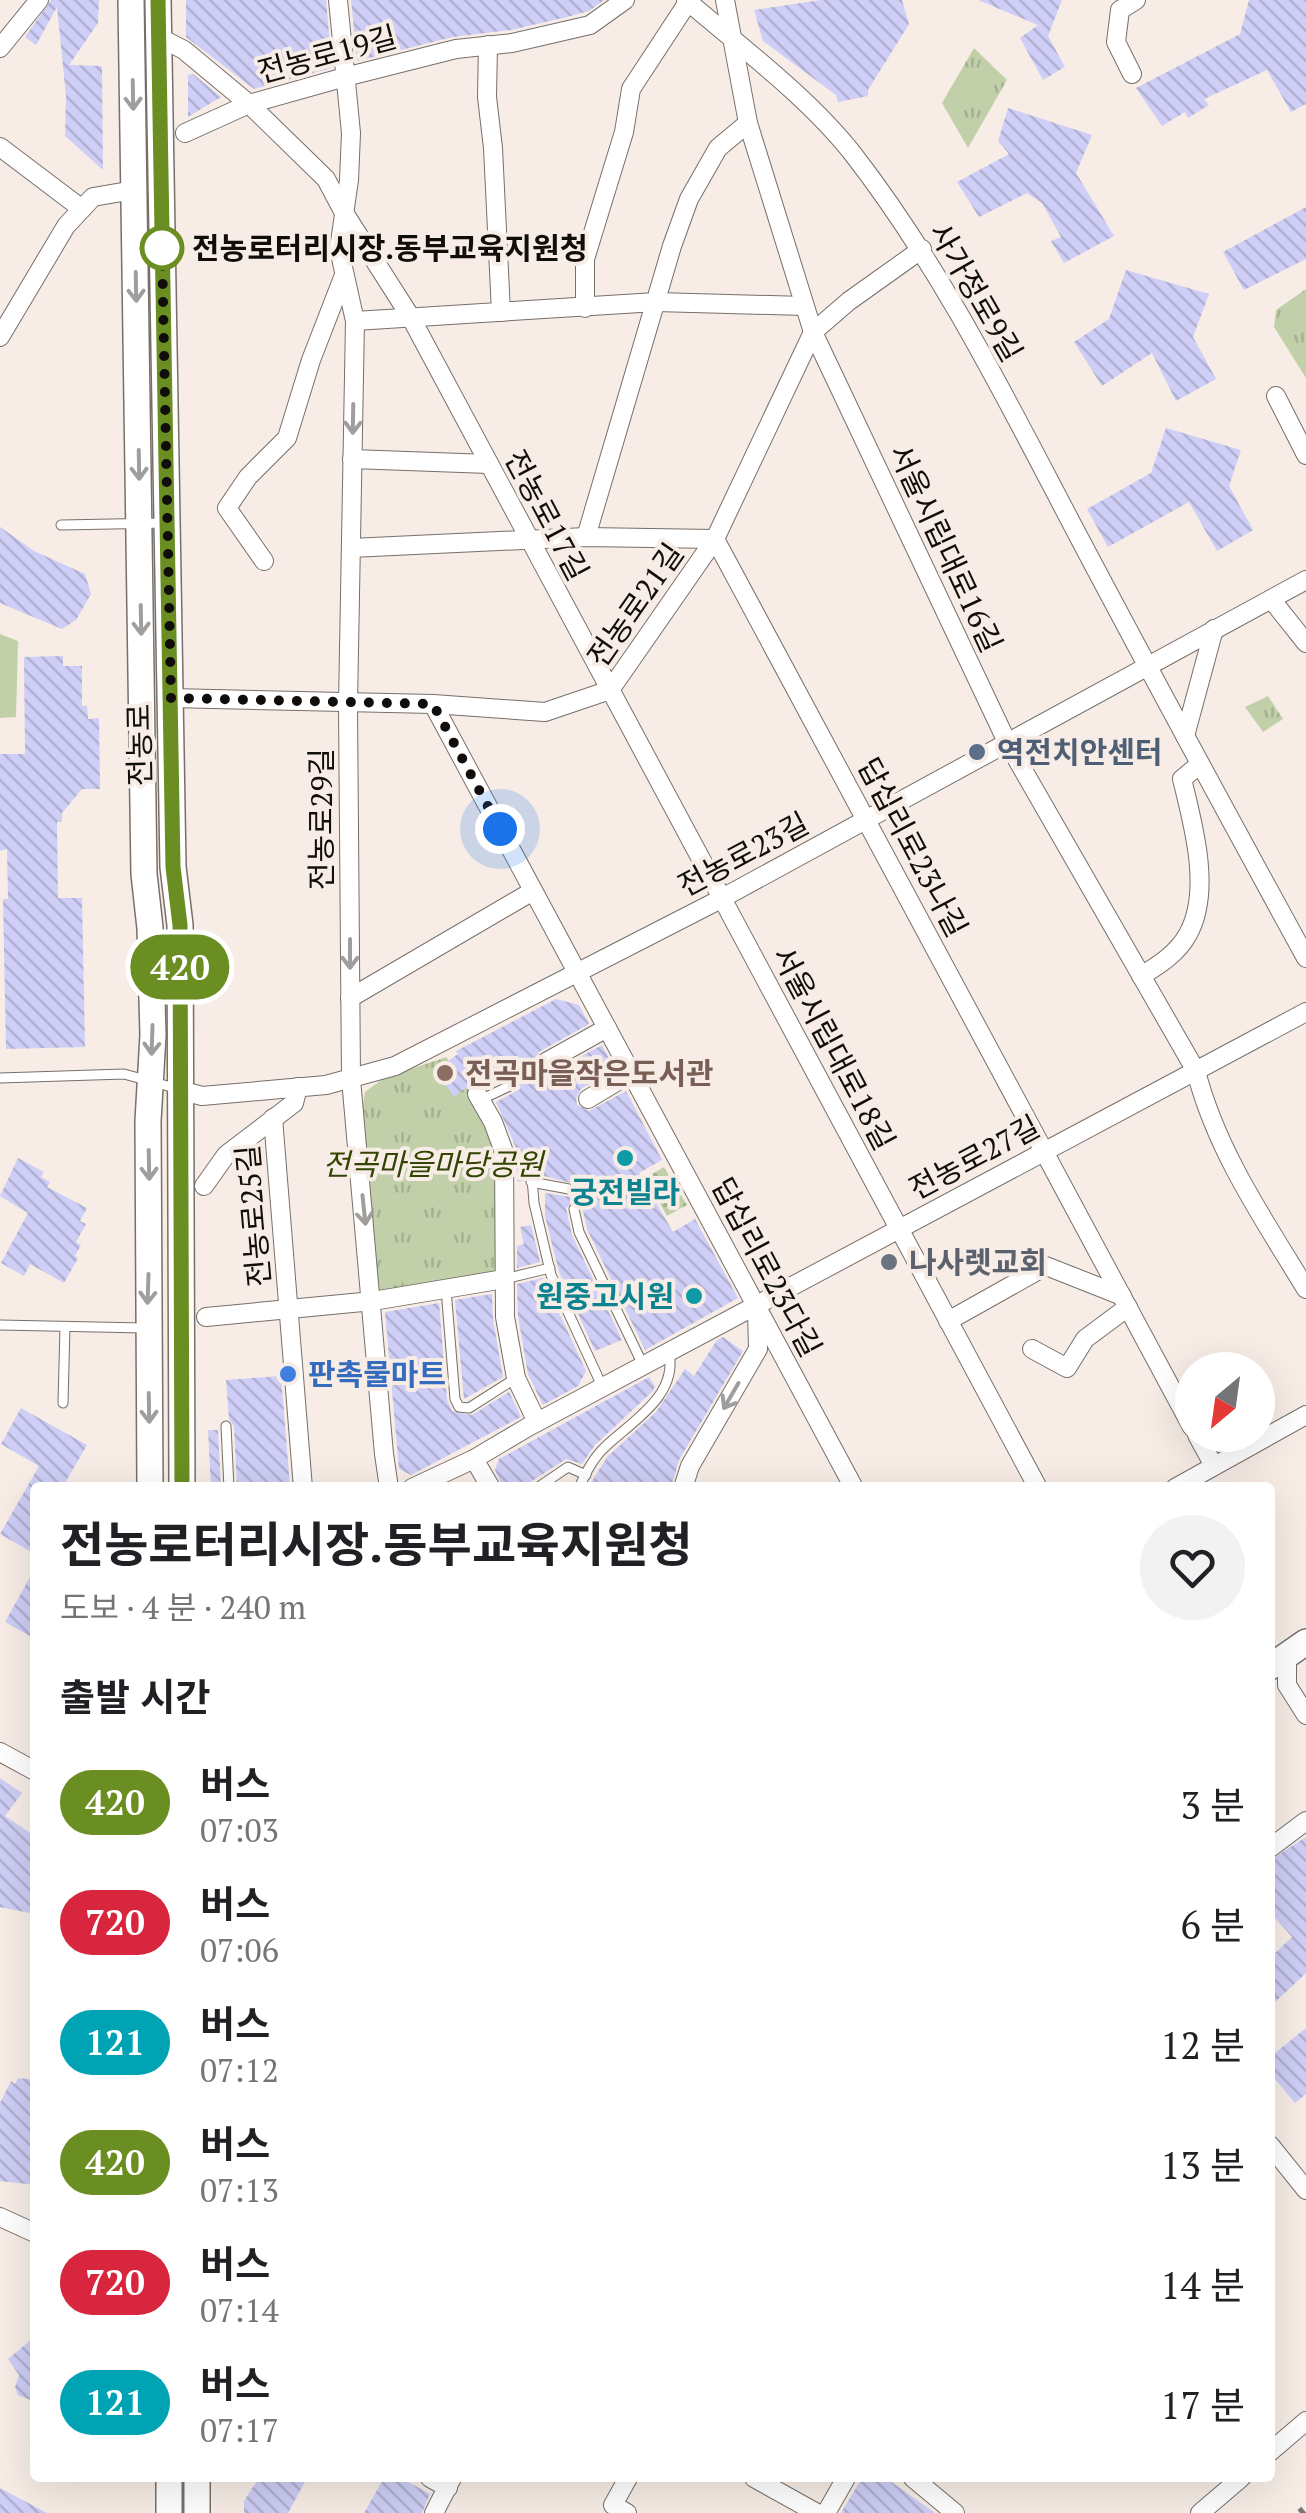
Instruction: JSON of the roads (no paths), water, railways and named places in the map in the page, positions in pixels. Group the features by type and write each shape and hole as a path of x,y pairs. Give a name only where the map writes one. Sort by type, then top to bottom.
{"main road":[{"name":"전농로","path":"131,0 144,874 152,1017 147,1328 150,1482"},
{"name":"전농로","path":"158,0 173,867 180,925 180,1090 194,1322 182,1482"},
{"path":"147,1328 194,1322"},
{"path":"169,2482 169,2513"},
{"path":"197,2482 197,2513"}],"street":[{"path":"0,48 38,0"},
{"name":"전농로29길","path":"338,0 352,132 350,180 339,249 355,321 348,704 351,1078 388,1482"},
{"name":"전농로19길","path":"185,133 249,104 345,77 456,49 590,25 625,0"},
{"name":"서울시립대로16길","path":"725,0 748,122 813,332 1007,742 1196,1071 1206,1108 1232,1162 1306,1290"},
{"path":"1132,74 1116,42 1120,10 1136,0"},
{"path":"585,308 585,259 624,132 631,89 687,1"},
{"name":"사가정로9길","path":"687,1 850,150 922,249 978,346 1146,666 1306,958"},
{"name":"전농로17길","path":"158,37 184,50 249,104 326,179 410,316 723,898"},
{"path":"488,46 486,97 493,148 501,312"},
{"path":"586,537 690,199 718,148 748,122"},
{"path":"0,147 82,209"},
{"path":"0,337 66,226 93,196 134,190"},
{"name":"전농로21길","path":"171,698 433,704 545,712 610,690 715,539 813,332 922,249"},
{"name":"전농로29길","path":"264,561 227,508 248,477 287,438 311,360 345,274"},
{"path":"355,321 656,302 804,306"},
{"path":"1276,396 1306,455"},
{"path":"352,459 488,464"},
{"path":"351,548 586,537 715,539"},
{"name":"답십리로23나길","path":"715,539 1175,1395"},
{"name":"전농로23길","path":"180,1090 202,1096 326,1086 395,1066 723,898 1306,580"},
{"path":"1271,599 1306,642"},
{"path":"1184,736 1214,630"},
{"name":"답십리로23다길","path":"433,704 851,1482"},
{"path":"1141,976 1167,959 1189,933 1201,883 1182,779 1200,764"},
{"path":"350,998 533,891"},
{"name":"서울시립대로18길","path":"723,898 1035,1482"},
{"name":"전농로27길","path":"425,1482 1306,1012"},
{"path":"546,1062 607,1028"},
{"path":"588,1099 631,1073"},
{"path":"204,1186 226,1155 294,1103 298,1087"},
{"path":"478,1097 504,1152 504,1317 516,1378 536,1422"},
{"name":"전농로25길","path":"273,1118 288,1309"},
{"path":"948,1322 1046,1266 1125,1301 1085,1339 1067,1368 1032,1348"},
{"name":"전농로25길","path":"194,1322 373,1301 504,1279"},
{"path":"685,1482 690,1466 758,1349 757,1306"},
{"path":"288,1309 302,1482"},
{"path":"1186,1482 1306,1415"},
{"path":"1206,1452 1214,1466"},
{"path":"474,1459 487,1482"},
{"path":"1288,1657 1287,1686 1306,1715"},
{"path":"0,1752 30,1768"},
{"path":"1275,1844 1306,1821"},
{"path":"1275,2150 1306,2190"},
{"path":"0,2217 29,2231"},
{"path":"1275,2448 1306,2421"},
{"path":"620,2509 627,2482"},
{"path":"761,2482 816,2513"},
{"path":"826,2513 844,2482"},
{"path":"918,2482 955,2513"},
{"path":"1200,2513 1236,2482"},
{"path":"434,2513 450,2483"}],"lane":[{"path":"62,525 167,522"},
{"path":"0,1078 124,1074 180,1090"},
{"path":"478,1097 514,1084"},
{"path":"531,1165 531,1182 550,1268 604,1388"},
{"path":"531,1182 569,1189"},
{"path":"574,1209 579,1232 644,1367"},
{"name":"전농로25길","path":"504,1279 550,1268"},
{"path":"446,1288 459,1407 469,1408 516,1378"},
{"path":"0,1326 147,1328"},
{"path":"63,1403 65,1327"},
{"path":"582,1482 605,1447 630,1427 660,1393 670,1372 669,1353"},
{"path":"226,1426 229,1482"},
{"path":"546,1482 568,1467 586,1475"}],"railway":[{"path":"1300,2513 1306,2508"}],"place":[{"name":"전농로터리시장.동부교육지원청","path":"162,248"},
{"name":"역전치안센터","path":"977,752"},
{"name":"전곡마을작은도서관","path":"445,1073"},
{"name":"궁전빌라","path":"625,1158"},
{"name":"나사렛교회","path":"889,1262"},
{"name":"원중고시원","path":"694,1296"},
{"name":"판촉물마트","path":"288,1374"}],"park label":[{"name":"전곡마을마당공원","path":"433,1164"}]}
